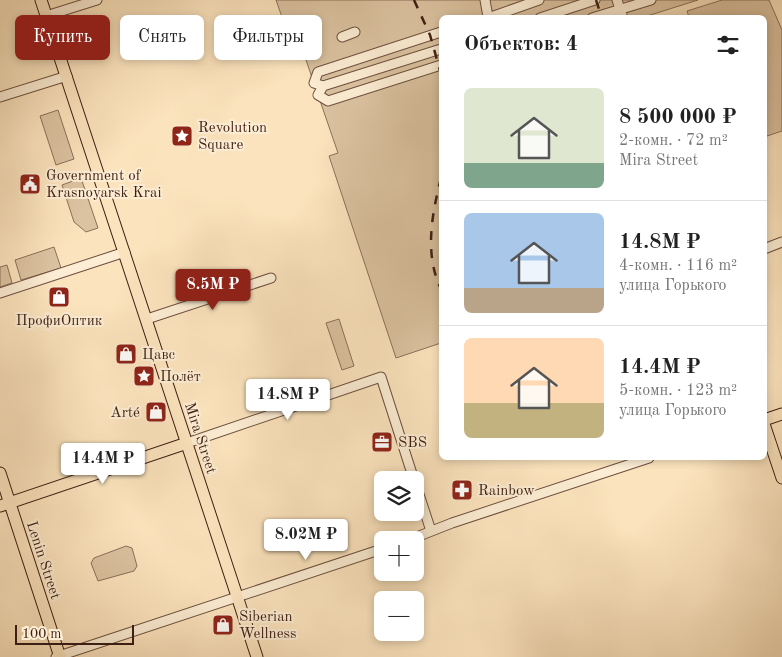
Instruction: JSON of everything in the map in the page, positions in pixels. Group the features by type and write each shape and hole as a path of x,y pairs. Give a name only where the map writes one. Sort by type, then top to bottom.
{"main road":[{"name":"Mira Street","path":"41,0 46,15"},
{"name":"Mira Street","path":"61,60 257,657"},
{"path":"767,419 782,414"},
{"path":"767,433 782,478"},
{"path":"5,505 187,443"},
{"name":"Lenin Street","path":"0,473 5,505 59,657"}],"street":[{"path":"49,15 96,0"},
{"path":"485,0 488,15"},
{"path":"494,15 540,0"},
{"path":"549,15 595,0"},
{"path":"601,15 651,0"},
{"path":"342,37 355,32"},
{"path":"439,33 318,72 314,83 323,86 439,50"},
{"path":"323,86 318,95 328,101 360,93 439,66"},
{"path":"0,97 67,76"},
{"path":"767,248 782,242"},
{"path":"0,293 125,252"},
{"path":"147,320 271,278"},
{"path":"187,443 381,377 412,471"},
{"path":"424,534 643,460"},
{"path":"424,509 431,531"},
{"path":"59,657 374,552"}],"shaded area":[{"path":"276,0 698,0 650,15 439,15 439,344 396,358 329,156 338,153 306,60 322,60 322,15 281,15"},
{"path":"722,0 769,0 782,30 782,131 767,136 767,15 688,15 687,11"},
{"path":"58,110 74,159 56,165 40,116"},
{"path":"81,178 98,228 86,232 74,222 62,185"},
{"path":"54,247 61,268 21,280 15,260"},
{"path":"7,265 12,283 0,287 0,267"},
{"path":"339,319 354,366 342,370 326,323"},
{"path":"126,546 132,548 137,566 134,571 98,581 91,563 94,558"}],"railway":[{"path":"414,0 430,35 439,67"},
{"path":"596,0 601,15"},
{"path":"439,187 431,234 433,262 439,284"}],"place":[{"name":"Revolution Square","path":"182,136"},
{"name":"Government of Krasnoyarsk Krai","path":"30,184"},
{"name":"ПрофиОптик","path":"59,297"},
{"name":"Цавс","path":"126,354"},
{"name":"Полёт","path":"144,376"},
{"name":"Arté","path":"156,412"},
{"name":"SBS","path":"382,442"},
{"name":"Rainbow","path":"462,490"},
{"name":"Siberian Wellness","path":"223,625"}]}
